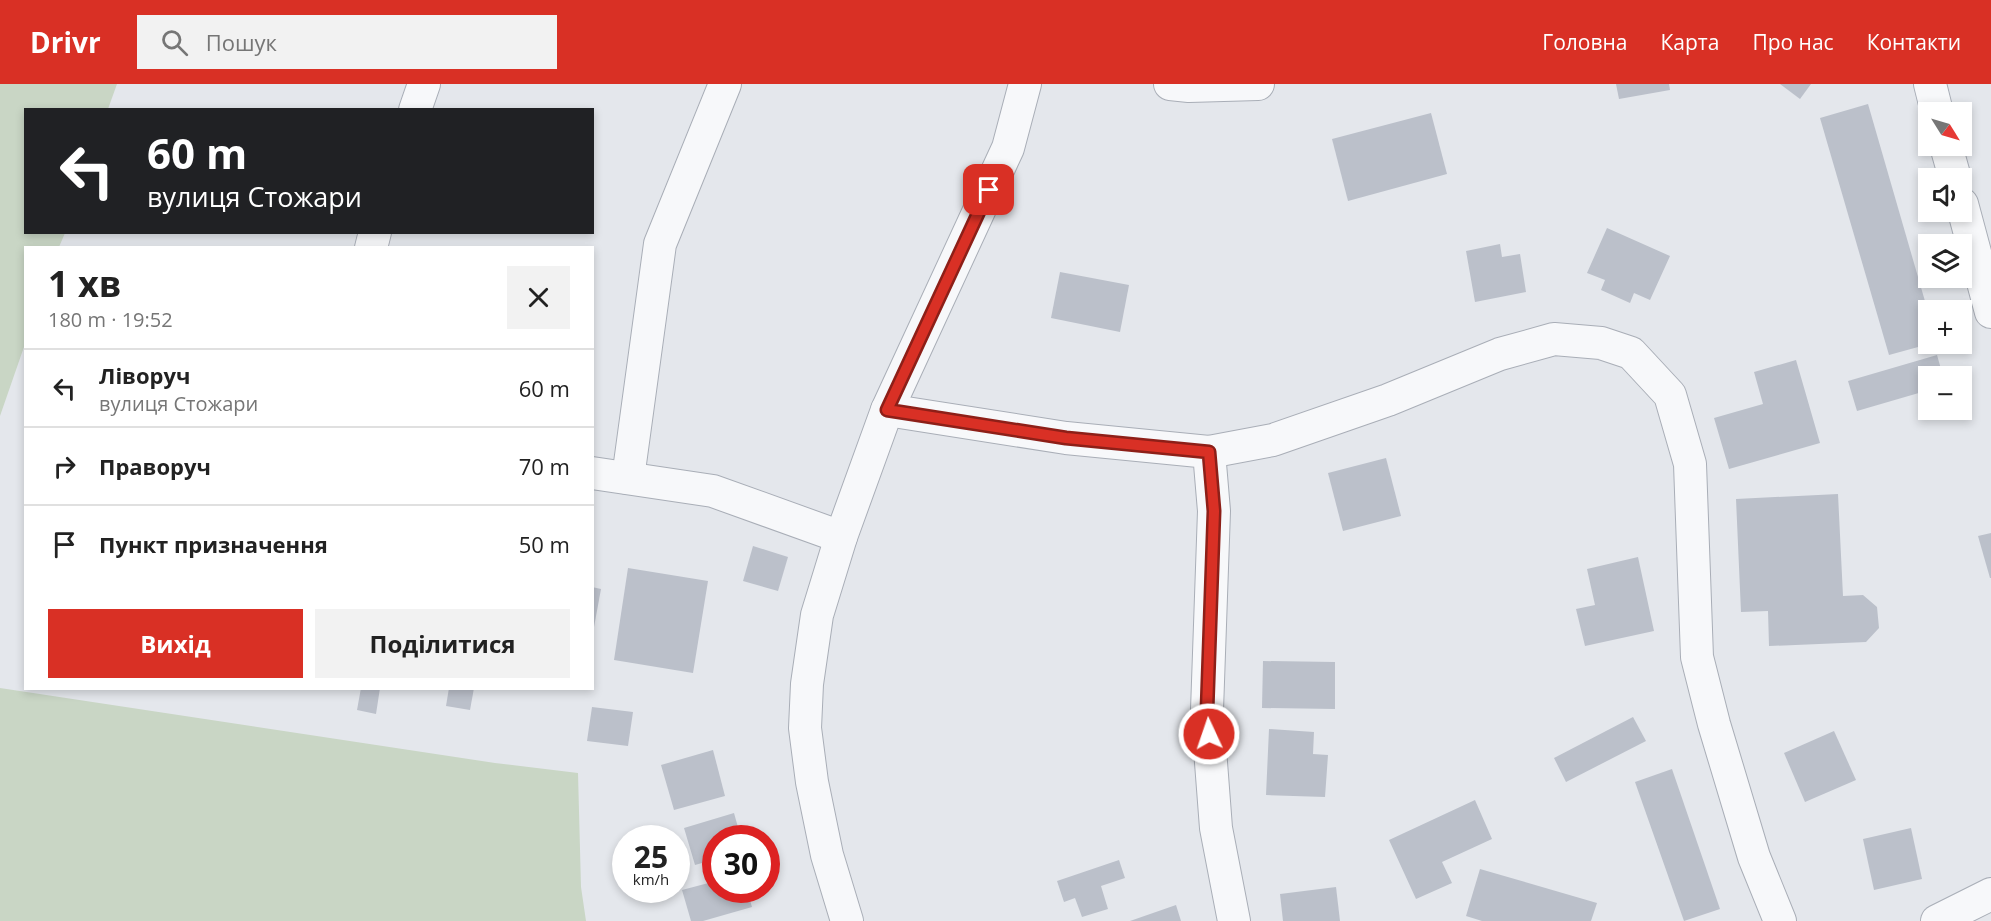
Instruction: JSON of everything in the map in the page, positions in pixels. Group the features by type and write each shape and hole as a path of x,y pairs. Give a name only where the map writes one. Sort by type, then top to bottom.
{"street":[{"path":"416,108 424,84"},
{"path":"628,478 660,244 725,84"},
{"path":"847,921 827,855 812,782 805,728 807,684 818,615 841,537 887,410 1008,148 1025,84"},
{"path":"1170,84 1189,86 1258,84"},
{"path":"1930,84 1934,102"},
{"path":"1967,222 1991,312"},
{"path":"887,410 1066,438 1209,452 1273,440 1388,400 1500,354 1554,339 1601,343 1631,353 1670,395 1690,464 1697,657 1714,724 1754,857 1780,921"},
{"path":"1209,452 1214,511 1207,710 1216,828 1234,921"},
{"path":"594,474 713,491 841,537"},
{"path":"1937,921 1991,894"}],"green space":[{"path":"0,84 117,84 108,108 24,108 24,234 65,234 59,246 24,246 24,347 0,416"},
{"path":"0,688 495,763 578,773 581,887 586,921 0,921"}],"building":[{"path":"1616,84 1669,84 1670,90 1619,99"},
{"path":"1780,84 1811,84 1800,99"},
{"path":"1868,104 1918,277 1918,288 1921,288 1925,300 1918,300 1918,347 1889,355 1820,118"},
{"path":"1431,113 1447,174 1348,201 1332,139"},
{"path":"1607,228 1670,256 1650,300 1634,293 1630,303 1601,290 1605,280 1587,273"},
{"path":"1500,244 1502,257 1520,254 1526,292 1475,302 1466,251"},
{"path":"1060,272 1129,285 1120,332 1051,318"},
{"path":"1937,355 1940,366 1918,366 1918,393 1857,411 1848,381"},
{"path":"1796,360 1820,443 1729,469 1714,418 1763,404 1754,372"},
{"path":"1386,458 1401,516 1343,531 1328,473"},
{"path":"1838,494 1843,596 1863,595 1877,607 1879,628 1866,642 1769,646 1768,611 1741,612 1736,499"},
{"path":"1991,533 1991,578 1990,578 1978,536"},
{"path":"753,546 788,557 778,591 743,581"},
{"path":"1638,557 1654,631 1585,646 1576,609 1595,605 1587,569"},
{"path":"628,568 708,581 693,673 614,660"},
{"path":"594,587 601,589 594,627"},
{"path":"1263,661 1335,662 1335,709 1262,708"},
{"path":"361,690 380,690 376,714 357,710"},
{"path":"449,690 474,690 470,710 446,706"},
{"path":"592,707 633,712 628,746 587,741"},
{"path":"1633,717 1646,741 1566,782 1554,758"},
{"path":"1269,729 1314,732 1313,754 1328,755 1325,797 1266,795"},
{"path":"1834,731 1856,780 1805,802 1784,753"},
{"path":"713,750 725,796 674,810 661,765"},
{"path":"1672,769 1720,909 1684,921 1635,782"},
{"path":"1475,800 1492,839 1442,862 1452,883 1416,899 1389,840"},
{"path":"734,813 737,825 702,825 702,863 695,865 690,848 690,826"},
{"path":"1911,828 1922,879 1874,890 1863,839"},
{"path":"1119,860 1125,878 1101,886 1108,909 1082,917 1075,898 1064,902 1057,881"},
{"path":"1480,869 1597,903 1591,921 1482,921 1466,916"},
{"path":"702,885 702,903 751,903 752,907 703,921 691,921 686,903 690,903 690,888"},
{"path":"1336,887 1340,921 1283,921 1280,894"},
{"path":"1176,905 1181,921 1130,921"}],"route":[{"path":"989,190 887,410 1066,438 1209,452 1214,511 1207,710 1209,734"}]}
